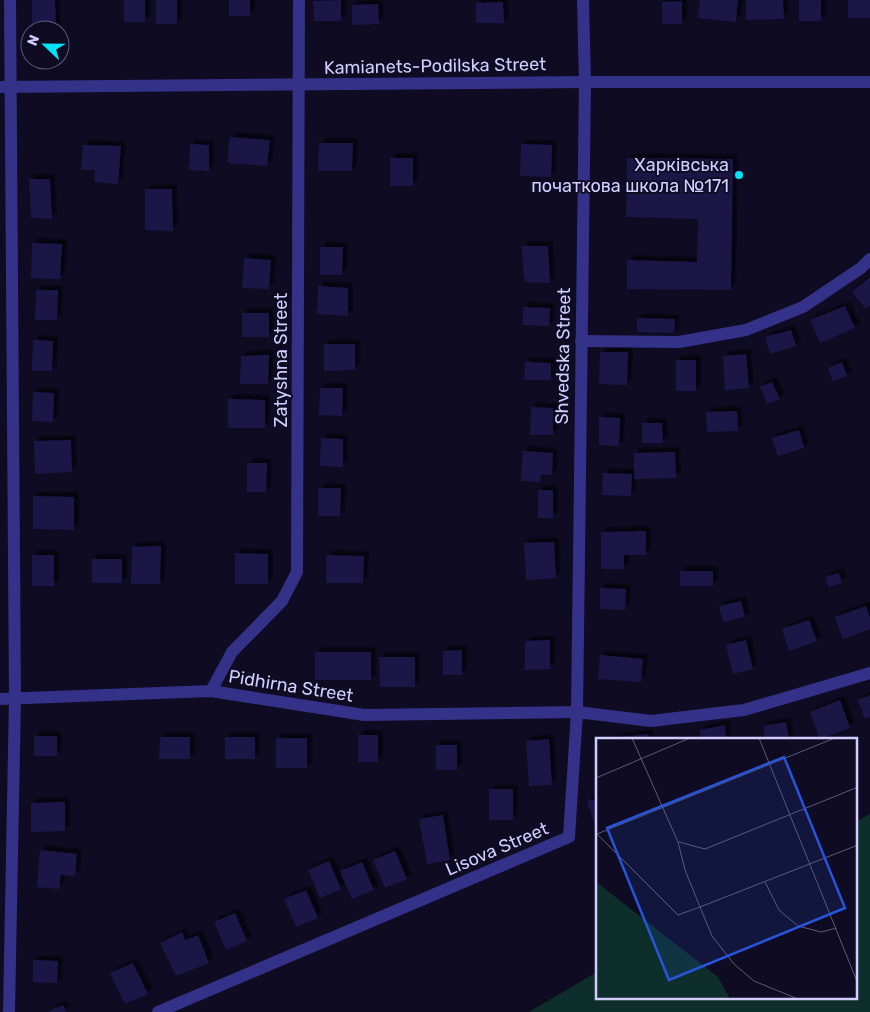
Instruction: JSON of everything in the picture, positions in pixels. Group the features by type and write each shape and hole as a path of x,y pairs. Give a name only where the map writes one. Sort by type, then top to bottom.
{"street":[{"path":"9,1012 15,698 5,87 10,0"},
{"name":"Zatyshna Street","path":"211,691 232,652 282,601 297,572 299,0"},
{"name":"Shvedska Street","path":"576,712 584,82 583,0"},
{"name":"Kamianets-Podilska Street","path":"5,87 584,82 870,82"},
{"path":"581,340 680,342 746,330 803,307 861,268 870,259"},
{"path":"576,712 651,721 744,710 870,673"},
{"name":"Pidhirna Street","path":"0,698 211,691 364,715 576,712"},
{"name":"Lisova Street","path":"158,1012 568,837 576,712"}],"green space":[{"path":"870,814 870,1012 529,1012 596,973 596,1000 858,1000 858,821"}],"building":[{"path":"32,0 55,0 56,20 32,20"},
{"path":"124,0 145,0 145,22 124,22"},
{"path":"156,0 177,0 177,24 156,24"},
{"path":"229,0 250,0 250,16 229,16"},
{"path":"341,0 341,21 314,21 313,1"},
{"path":"700,0 738,0 736,22 698,18"},
{"path":"746,0 783,0 784,19 746,20"},
{"path":"799,0 821,0 821,21 799,21"},
{"path":"848,0 870,0 870,18 848,18"},
{"path":"682,1 682,24 662,24 662,2"},
{"path":"503,2 504,23 476,23 476,3"},
{"path":"378,4 379,24 352,25 352,5"},
{"path":"230,137 270,140 267,166 227,163"},
{"path":"319,143 353,143 352,171 318,171"},
{"path":"190,144 209,145 209,171 189,170"},
{"path":"521,144 552,145 551,177 520,176"},
{"path":"83,145 121,146 118,184 94,182 95,170 81,170"},
{"path":"390,158 413,158 413,186 390,186"},
{"path":"627,158 733,159 731,290 627,289 627,260 697,262 698,219 626,217"},
{"path":"29,179 50,179 52,219 31,218"},
{"path":"145,189 172,189 173,231 145,230"},
{"path":"32,243 62,244 60,279 31,278"},
{"path":"522,246 548,246 550,283 524,282"},
{"path":"320,247 343,247 342,275 320,275"},
{"path":"244,258 271,260 269,289 242,288"},
{"path":"870,277 870,305 866,309 852,292"},
{"path":"318,286 348,288 348,316 317,314"},
{"path":"36,290 58,290 57,320 35,320"},
{"path":"845,306 855,328 820,343 810,320"},
{"path":"523,307 550,308 549,326 523,325"},
{"path":"242,313 269,313 269,337 242,337"},
{"path":"637,318 675,319 674,333 637,332"},
{"path":"791,330 796,346 770,354 765,337"},
{"path":"33,340 53,341 52,371 32,371"},
{"path":"324,344 355,344 355,370 324,371"},
{"path":"600,352 628,352 627,385 599,384"},
{"path":"746,354 749,388 725,390 723,356"},
{"path":"269,355 268,384 240,384 241,356"},
{"path":"676,360 696,360 696,391 676,391"},
{"path":"525,362 551,363 551,380 524,380"},
{"path":"842,362 847,376 833,381 828,368"},
{"path":"772,382 780,399 767,404 760,387"},
{"path":"320,388 343,388 342,416 319,415"},
{"path":"33,392 54,393 53,422 32,421"},
{"path":"228,399 265,400 265,428 228,428"},
{"path":"531,407 553,408 553,435 530,435"},
{"path":"737,411 738,431 707,432 706,412"},
{"path":"599,417 620,418 619,446 599,445"},
{"path":"642,423 662,423 663,443 642,443"},
{"path":"799,430 804,448 778,456 772,438"},
{"path":"321,438 343,439 343,467 320,466"},
{"path":"71,440 72,472 35,474 34,441"},
{"path":"523,451 553,453 552,475 541,475 540,482 521,481"},
{"path":"675,452 676,478 634,479 634,453"},
{"path":"247,463 267,463 266,492 247,492"},
{"path":"603,473 632,474 631,496 602,495"},
{"path":"318,488 341,488 340,516 318,516"},
{"path":"538,490 553,490 553,518 538,518"},
{"path":"33,496 74,497 74,530 33,529"},
{"path":"646,531 646,555 624,555 624,569 601,569 601,532"},
{"path":"554,542 556,578 526,580 524,543"},
{"path":"161,546 160,584 131,584 132,547"},
{"path":"235,553 268,554 268,584 235,584"},
{"path":"32,555 54,555 54,586 32,586"},
{"path":"326,555 364,556 363,583 326,583"},
{"path":"92,559 122,559 122,583 92,583"},
{"path":"680,571 713,571 713,586 680,586"},
{"path":"839,573 842,583 828,587 825,577"},
{"path":"600,588 626,589 625,610 600,609"},
{"path":"741,601 745,617 723,622 719,606"},
{"path":"866,606 870,618 870,629 843,639 835,617"},
{"path":"809,620 817,641 789,651 782,629"},
{"path":"550,640 550,669 525,670 525,641"},
{"path":"746,640 753,669 733,674 726,645"},
{"path":"462,650 462,675 443,675 443,651"},
{"path":"315,652 371,652 371,680 315,680"},
{"path":"600,655 643,659 641,682 598,679"},
{"path":"379,657 415,657 415,687 380,687"},
{"path":"870,695 870,717 865,719 858,700"},
{"path":"840,700 850,728 820,738 810,712"},
{"path":"786,722 789,738 765,738 763,726"},
{"path":"725,725 726,738 701,738 700,730"},
{"path":"648,734 649,738 612,738"},
{"path":"358,735 378,735 378,762 358,762"},
{"path":"34,736 57,736 57,756 34,756"},
{"path":"160,737 190,737 190,759 159,759"},
{"path":"225,737 255,737 255,759 225,759"},
{"path":"276,738 307,738 307,768 276,768"},
{"path":"549,739 552,785 529,786 526,741"},
{"path":"436,745 457,745 457,770 436,770"},
{"path":"489,789 513,789 513,820 489,820"},
{"path":"596,799 596,828 587,801"},
{"path":"65,802 65,831 31,832 31,803"},
{"path":"443,815 450,860 427,864 419,819"},
{"path":"40,850 77,854 75,876 61,875 59,889 37,887"},
{"path":"395,851 407,879 385,888 373,860"},
{"path":"329,861 341,889 320,898 308,870"},
{"path":"362,862 374,890 352,899 340,871"},
{"path":"306,890 318,918 296,927 284,899"},
{"path":"235,913 247,941 226,950 214,922"},
{"path":"182,932 185,940 198,935 209,963 176,976 160,943"},
{"path":"33,960 58,961 57,983 33,982"},
{"path":"133,963 148,994 125,1004 110,973"},
{"path":"63,1005 66,1012 47,1012"}],"place":[{"name":"Харківська початкова школа №171","path":"739,175"}]}
